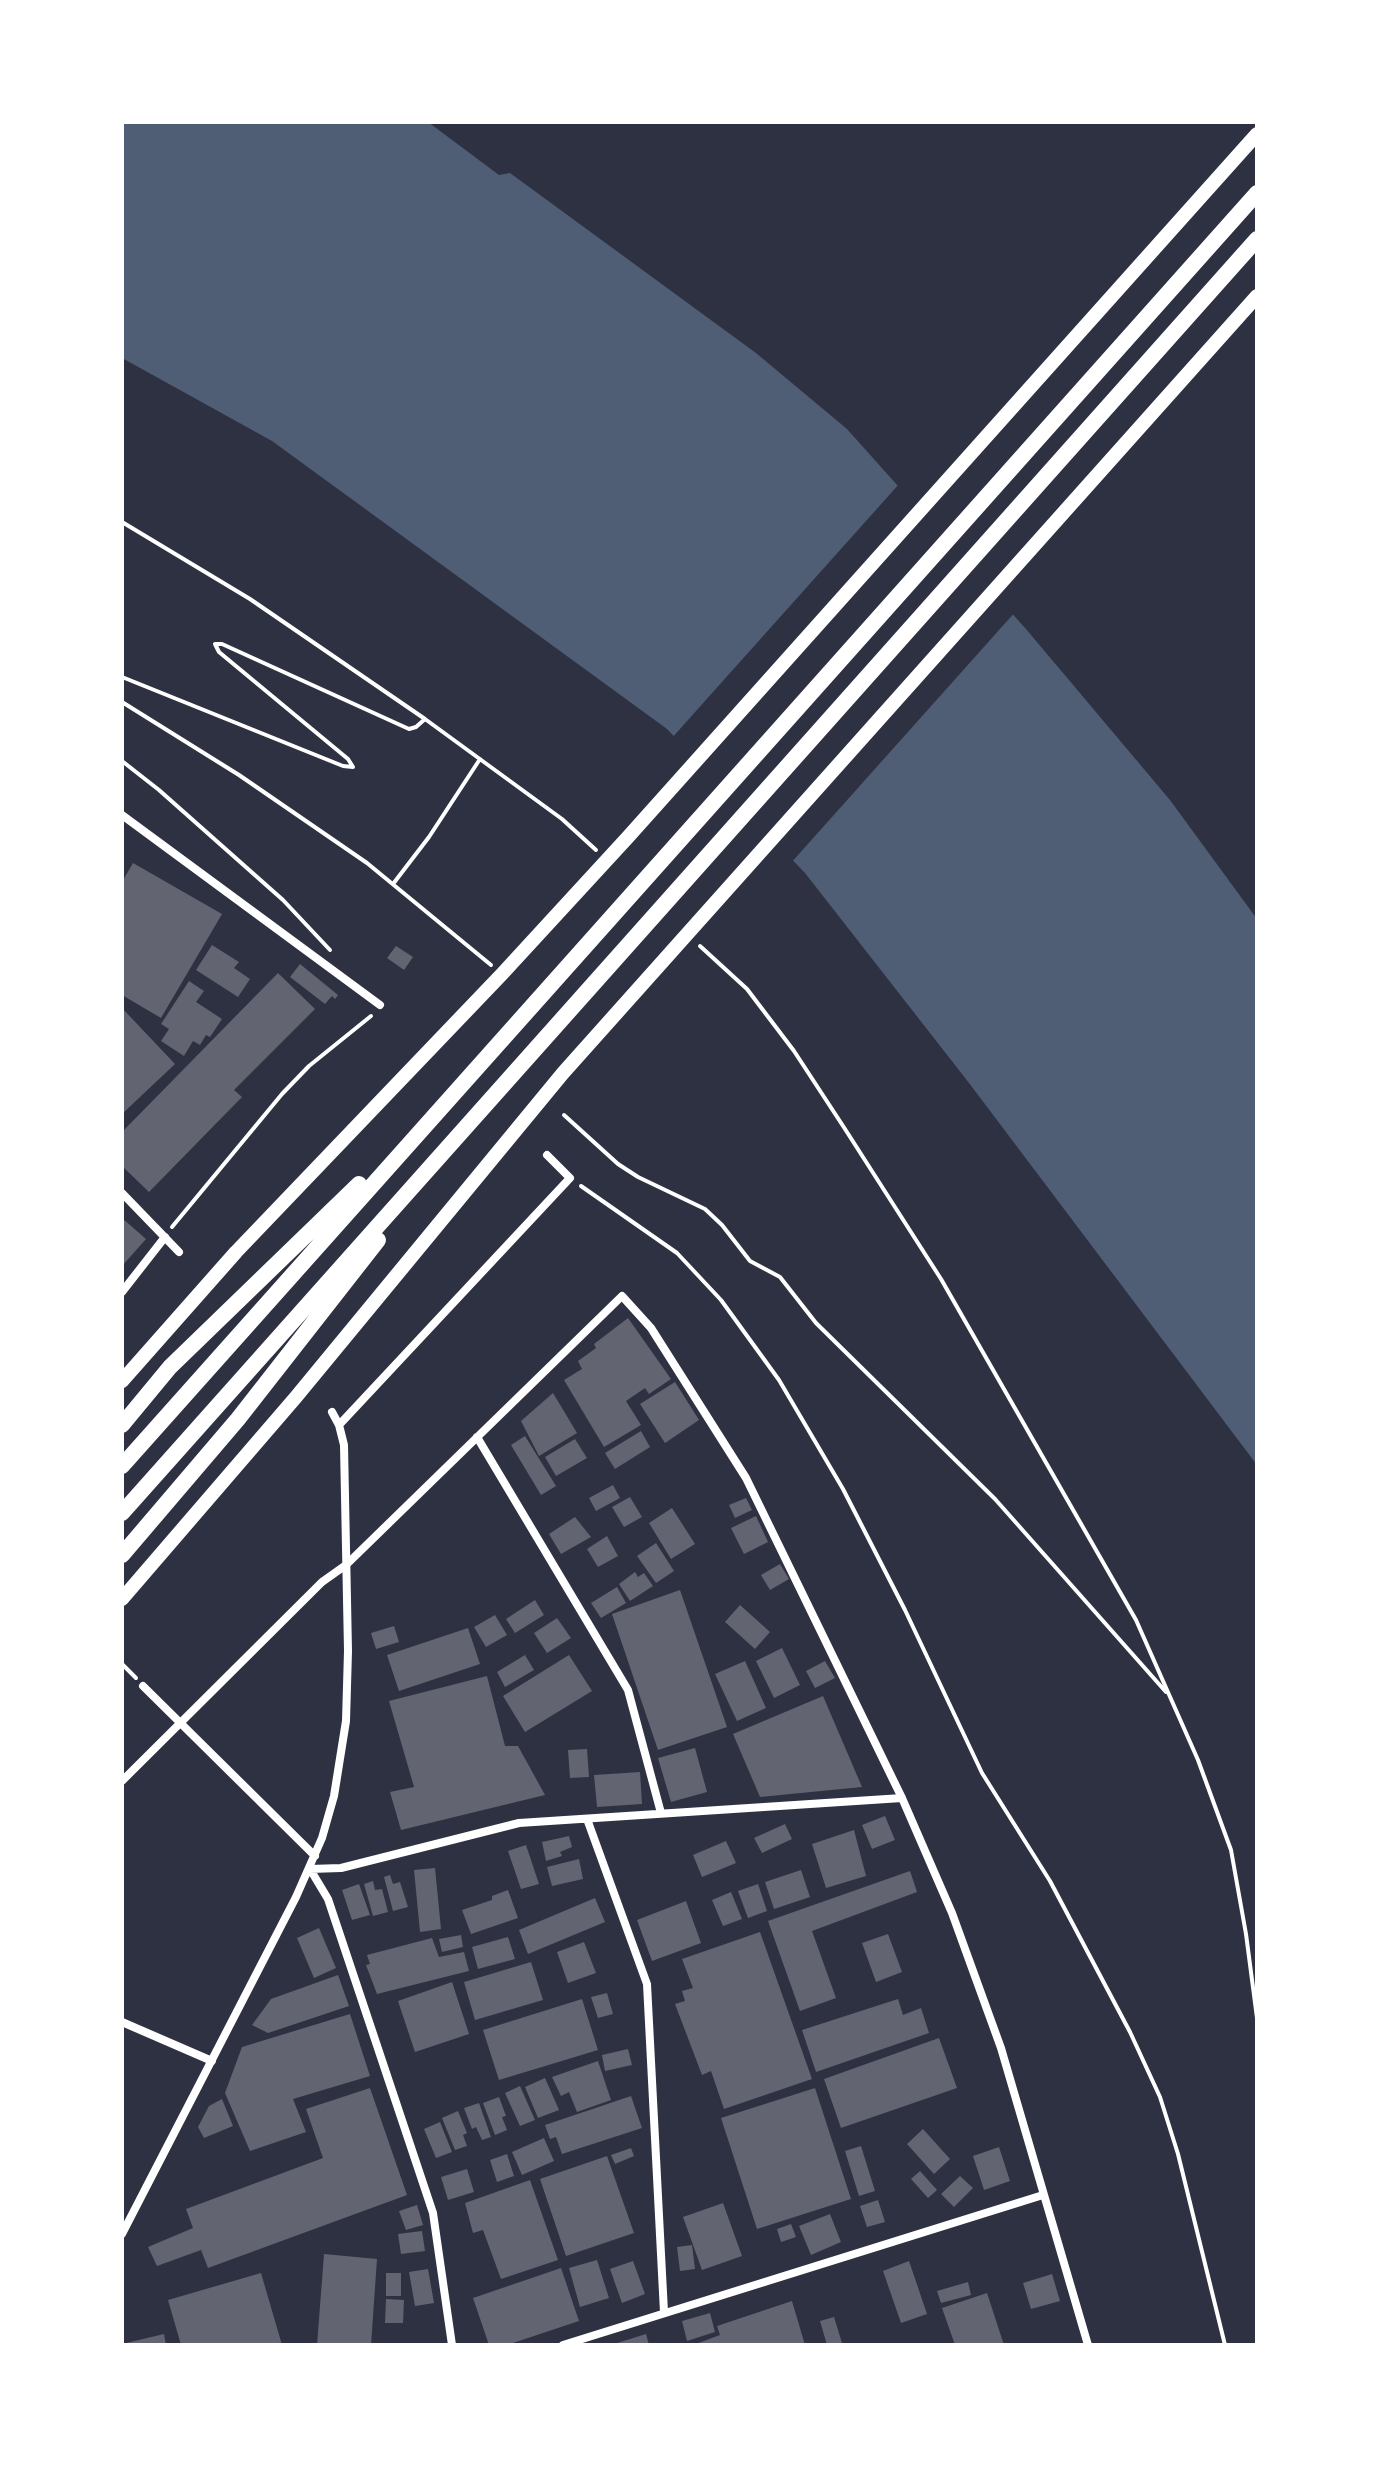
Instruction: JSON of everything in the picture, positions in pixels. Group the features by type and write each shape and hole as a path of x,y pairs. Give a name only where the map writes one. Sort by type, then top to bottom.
{"highway":[{"path":"122,1381 236,1252 502,974 628,837 1257,134"},
{"path":"122,1466 1257,193"},
{"path":"122,1513 1257,239"},
{"path":"122,1599 259,1442 563,1073 1257,296"},
{"path":"122,1425 170,1367 450,1097"},
{"path":"122,1555 238,1419 476,1116"}],"street":[{"path":"122,815 380,1005"},
{"path":"339,1425 570,1178 547,1155"},
{"path":"122,1193 179,1252"},
{"path":"122,1292 165,1237"},
{"path":"122,1781 322,1582 346,1565 622,1296 651,1328 746,1478 902,1798 952,1913 1001,2048 1088,2345"},
{"path":"122,2234 310,1869 334,1796 346,1721 348,1675 344,1445 332,1412"},
{"path":"477,1437 628,1690 661,1813"},
{"path":"143,1686 315,1856"},
{"path":"310,1869 341,1868 519,1823 902,1798"},
{"path":"587,1819 647,1984 664,2312"},
{"path":"310,1869 328,1899 433,2213 452,2345"},
{"path":"122,2022 212,2061"},
{"path":"563,2345 1043,2195"}],"path":[{"path":"122,522 250,599 425,719 562,819 597,851"},
{"path":"122,677 343,766 353,767 348,759 219,652 215,644 222,644 409,729 425,719"},
{"path":"122,702 265,792 393,884 502,974"},
{"path":"393,884 429,837 480,759"},
{"path":"122,761 283,900 329,947 338,973"},
{"path":"689,936 747,989 794,1051 941,1279 1136,1620 1218,1810 1231,1850 1257,2018"},
{"path":"165,1237 179,1216 282,1094 309,1066 371,1016 380,1005"},
{"path":"564,1115 618,1164 705,1209 750,1261 780,1277 816,1323 995,1499 1171,1698"},
{"path":"570,1178 677,1253 705,1281 737,1319 779,1380 843,1489 905,1610 982,1773 1050,1881 1130,2032 1160,2097 1178,2154 1225,2345"}],"water":[{"path":"122,122 428,122 499,175 510,173 756,353 847,429 1026,629 1170,800 1257,919 1257,1465 969,1083 805,873 667,729 272,441 122,358"}],"pier":[{"path":"900,483 1016,611 790,864 671,739"}],"building":[{"path":"133,863 222,914 161,1018 122,995 122,882"},
{"path":"212,945 239,962 234,968 250,979 238,997 196,970"},
{"path":"396,946 413,957 404,970 387,958"},
{"path":"300,964 338,995 335,999 332,996 325,1004 290,977"},
{"path":"278,973 315,1009 234,1090 242,1097 149,1192 122,1166 122,1132"},
{"path":"189,981 204,991 196,1002 222,1019 210,1037 206,1035 200,1045 193,1041 184,1056 161,1041 169,1029 161,1024"},
{"path":"122,1008 175,1064 122,1114"},
{"path":"122,1218 146,1239 122,1266"},
{"path":"628,1318 671,1379 649,1394 645,1388 626,1401 641,1425 604,1447 564,1380 582,1369 578,1361 596,1348 594,1344"},
{"path":"675,1382 699,1420 665,1443 640,1404"},
{"path":"553,1393 577,1433 539,1456 521,1421"},
{"path":"641,1431 650,1447 615,1469 605,1453"},
{"path":"525,1436 556,1486 541,1495 511,1445"},
{"path":"575,1439 587,1458 556,1476 545,1457"},
{"path":"613,1485 620,1498 596,1511 589,1498"},
{"path":"630,1497 642,1517 624,1527 612,1507"},
{"path":"746,1498 752,1510 735,1518 729,1505"},
{"path":"672,1508 695,1544 671,1559 649,1523"},
{"path":"756,1516 768,1542 744,1554 731,1528"},
{"path":"575,1517 591,1537 561,1554 549,1534"},
{"path":"607,1536 618,1556 598,1567 587,1549"},
{"path":"656,1543 674,1571 656,1583 637,1556"},
{"path":"780,1564 789,1579 770,1590 761,1575"},
{"path":"635,1572 638,1577 644,1573 653,1586 630,1601 619,1584"},
{"path":"617,1587 626,1603 601,1618 591,1603"},
{"path":"680,1590 727,1727 658,1750 612,1614"},
{"path":"535,1600 544,1615 515,1633 506,1619"},
{"path":"740,1605 770,1632 755,1649 725,1622"},
{"path":"495,1615 507,1635 486,1647 474,1627"},
{"path":"557,1618 571,1638 547,1653 534,1633"},
{"path":"394,1626 399,1642 376,1649 371,1633"},
{"path":"468,1628 480,1664 399,1691 387,1655"},
{"path":"782,1648 800,1685 774,1698 756,1661"},
{"path":"525,1655 534,1670 505,1687 497,1672"},
{"path":"569,1655 592,1691 525,1732 503,1696"},
{"path":"745,1661 766,1708 737,1721 715,1674"},
{"path":"825,1661 835,1678 815,1688 806,1671"},
{"path":"487,1676 505,1746 518,1746 545,1795 401,1830 390,1792 414,1787 389,1701"},
{"path":"823,1696 862,1787 760,1797 733,1734"},
{"path":"695,1748 707,1792 671,1802 658,1758"},
{"path":"587,1749 589,1777 570,1778 568,1750"},
{"path":"640,1772 642,1804 597,1807 594,1775"},
{"path":"885,1816 895,1840 872,1849 862,1825"},
{"path":"785,1824 792,1839 762,1853 754,1838"},
{"path":"854,1830 866,1876 826,1888 812,1844"},
{"path":"569,1836 572,1847 560,1852 562,1856 546,1861 542,1842"},
{"path":"726,1841 736,1863 702,1877 693,1855"},
{"path":"526,1845 539,1884 521,1889 508,1851"},
{"path":"579,1859 583,1879 552,1886 547,1867"},
{"path":"435,1868 441,1929 420,1932 414,1870"},
{"path":"801,1870 810,1897 774,1909 765,1882"},
{"path":"910,1871 917,1892 812,1931 836,1998 800,2011 768,1921"},
{"path":"390,1875 393,1884 400,1882 408,1907 393,1911 384,1877"},
{"path":"373,1881 375,1890 382,1889 388,1912 373,1916 364,1884"},
{"path":"359,1884 370,1915 352,1920 342,1890"},
{"path":"758,1884 767,1911 748,1918 738,1891"},
{"path":"508,1890 518,1918 471,1934 462,1910 492,1900 492,1896"},
{"path":"731,1892 742,1919 723,1926 712,1900"},
{"path":"595,1898 605,1922 528,1954 519,1930"},
{"path":"686,1901 701,1943 652,1961 637,1920"},
{"path":"319,1928 336,1968 314,1978 297,1938"},
{"path":"760,1932 812,2079 724,2109 711,2071 702,2075 675,2004 685,2001 682,1991 693,1988 682,1959"},
{"path":"888,1934 902,1972 876,1982 862,1943"},
{"path":"461,1935 463,1947 442,1952 439,1939"},
{"path":"508,1937 515,1959 478,1969 472,1947"},
{"path":"432,1938 439,1957 464,1952 469,1971 377,1994 366,1965 370,1964 367,1955"},
{"path":"584,1942 596,1973 568,1983 557,1952"},
{"path":"531,1962 543,2000 475,2020 464,1982"},
{"path":"338,1975 349,2006 268,2033 252,2025 271,1999"},
{"path":"452,1982 469,2034 415,2052 398,2001"},
{"path":"607,1993 613,2014 598,2018 591,1997"},
{"path":"582,1999 598,2050 499,2080 483,2030"},
{"path":"898,1999 903,2015 921,2008 929,2033 816,2072 802,2030"},
{"path":"350,2014 370,2076 293,2099 306,2132 250,2151 225,2093 242,2047"},
{"path":"939,2038 957,2088 841,2128 824,2079"},
{"path":"628,2049 632,2065 605,2071 602,2055"},
{"path":"598,2061 611,2100 577,2112 569,2092 561,2096 552,2077"},
{"path":"545,2078 559,2110 538,2118 525,2087"},
{"path":"520,2086 535,2120 520,2126 505,2093"},
{"path":"370,2088 407,2195 208,2268 201,2250 157,2266 148,2247 193,2228 186,2209 323,2158 306,2109"},
{"path":"815,2088 851,2199 757,2229 721,2118"},
{"path":"631,2096 642,2128 562,2154 556,2137 550,2139 545,2125"},
{"path":"499,2097 507,2130 495,2135 483,2103"},
{"path":"222,2099 233,2126 204,2138 198,2127 209,2106"},
{"path":"479,2103 491,2137 482,2140 476,2127 472,2129 464,2108"},
{"path":"458,2111 467,2133 463,2135 467,2146 455,2150 442,2118"},
{"path":"440,2122 452,2152 436,2158 424,2129"},
{"path":"923,2129 950,2159 934,2174 907,2144"},
{"path":"544,2138 554,2161 522,2175 512,2152"},
{"path":"861,2146 875,2191 859,2196 845,2151"},
{"path":"999,2147 1010,2181 984,2190 973,2156"},
{"path":"631,2148 634,2156 615,2164 611,2155"},
{"path":"507,2154 514,2176 497,2182 490,2160"},
{"path":"607,2156 634,2233 566,2256 540,2179"},
{"path":"467,2169 474,2192 448,2200 441,2177"},
{"path":"920,2171 937,2190 928,2198 911,2179"},
{"path":"960,2176 973,2188 954,2207 941,2194"},
{"path":"530,2180 558,2260 501,2279 483,2230 473,2233 465,2203"},
{"path":"878,2200 885,2222 867,2227 860,2206"},
{"path":"723,2203 742,2256 702,2270 683,2217"},
{"path":"417,2205 423,2225 406,2230 399,2211"},
{"path":"830,2214 841,2242 811,2255 799,2226"},
{"path":"791,2224 796,2237 781,2242 777,2229"},
{"path":"422,2231 425,2251 401,2254 398,2234"},
{"path":"692,2245 695,2269 680,2271 677,2247"},
{"path":"324,2254 377,2259 371,2345 317,2345"},
{"path":"597,2260 609,2298 580,2307 569,2268"},
{"path":"633,2261 645,2294 622,2303 610,2269"},
{"path":"909,2261 927,2314 901,2323 883,2271"},
{"path":"561,2268 579,2321 507,2345 489,2345 473,2298"},
{"path":"428,2269 434,2303 415,2306 409,2272"},
{"path":"261,2273 282,2345 181,2345 168,2300"},
{"path":"386,2273 401,2273 401,2296 386,2296"},
{"path":"1052,2274 1060,2301 1031,2309 1023,2283"},
{"path":"968,2282 971,2295 941,2303 937,2291"},
{"path":"987,2293 1004,2345 955,2345 942,2308"},
{"path":"386,2299 404,2300 403,2323 385,2323"},
{"path":"792,2301 805,2345 693,2345 720,2335 717,2326"},
{"path":"710,2313 715,2332 687,2341 682,2321"},
{"path":"834,2317 842,2343 827,2345 820,2321"},
{"path":"164,2334 166,2345 122,2345 122,2344"},
{"path":"646,2334 649,2345 614,2345 614,2344"}]}
